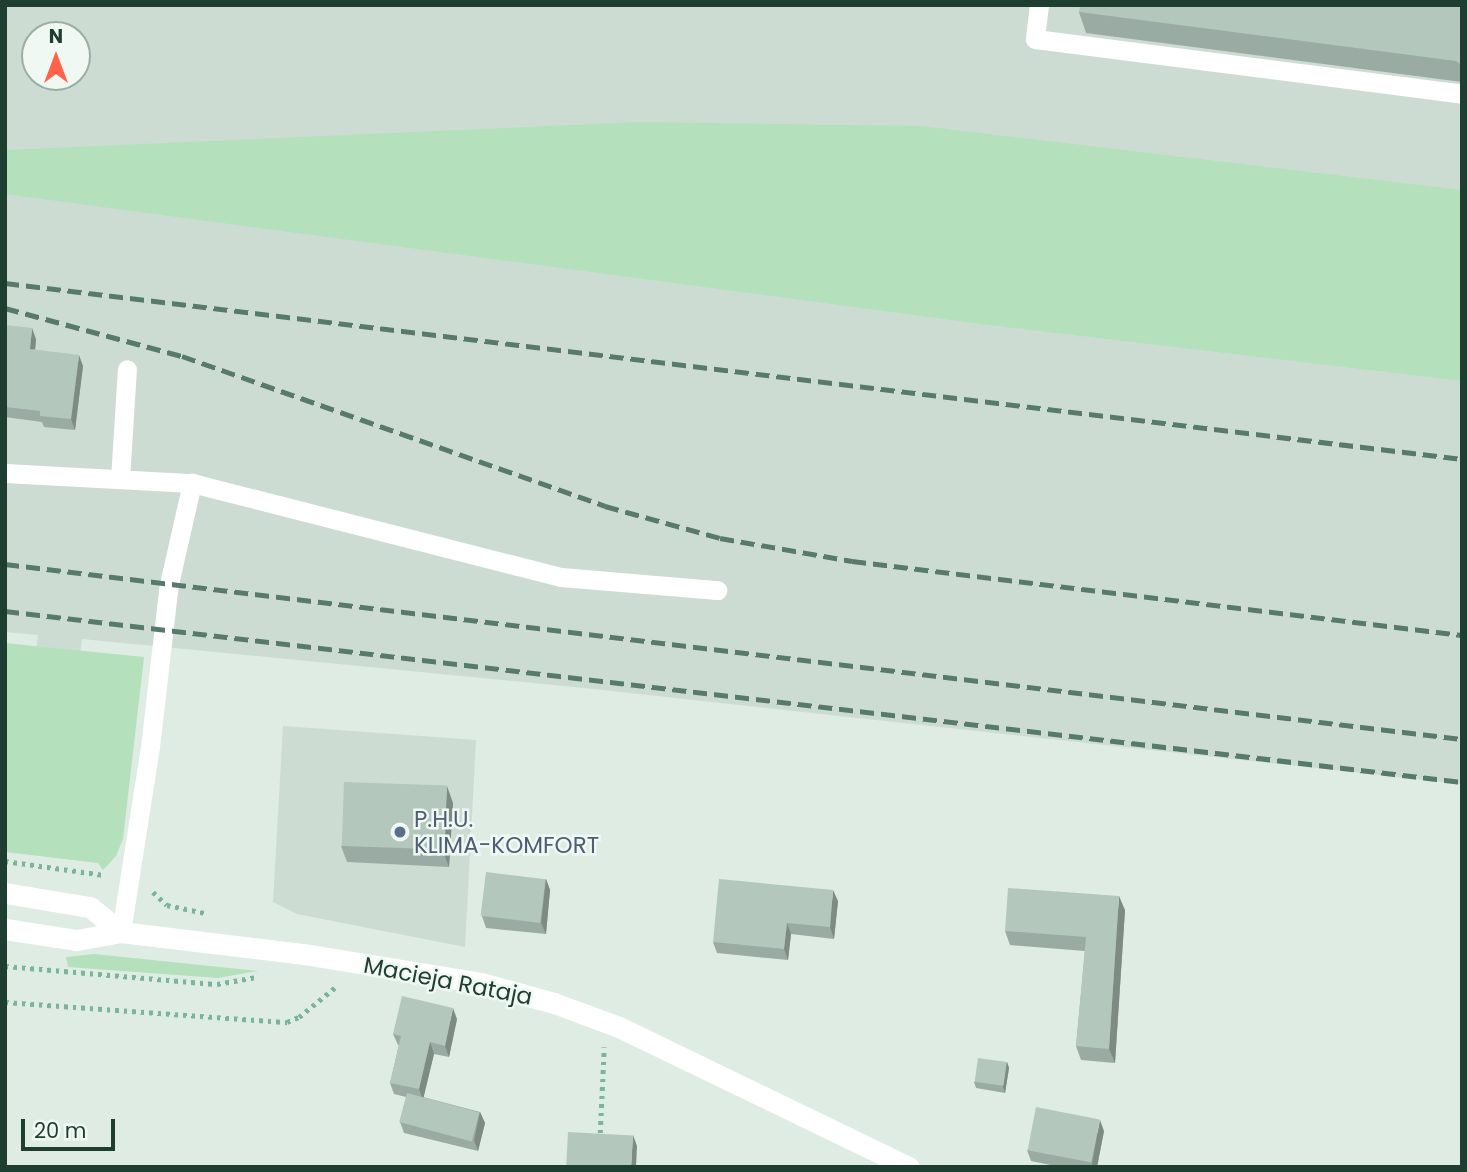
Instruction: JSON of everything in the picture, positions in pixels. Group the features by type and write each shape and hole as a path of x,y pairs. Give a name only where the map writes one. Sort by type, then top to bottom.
{"street":[{"path":"5,893 90,906 121,932"},
{"name":"Macieja Rataja","path":"5,929 76,940 121,932 437,974 554,1003 605,1022 909,1167"}],"lane":[{"path":"1039,5 1035,39 1462,94"},
{"path":"120,479 127,369"},
{"path":"5,473 192,483 561,577 717,590"},
{"path":"121,932 150,747 169,584 192,483"}],"path":[{"path":"5,861 95,872 155,892 167,905 216,915"},
{"path":"5,966 217,984 263,975"},
{"path":"326,982 348,985"},
{"path":"5,1002 287,1022 299,1017 339,984"},
{"path":"600,1133 605,1022"}],"shaded area":[{"path":"5,5 1462,5 1462,784 584,688 82,639 73,709 30,704 38,635 5,632"},
{"path":"283,726 476,740 465,947 297,914 273,902"}],"green space":[{"path":"639,122 921,126 1462,190 1462,381 996,326 5,194 5,150"},
{"path":"5,643 144,657 123,839 116,856 103,870 98,863 5,852"},
{"path":"94,954 258,971 218,978 68,967 66,957"}],"building":[{"path":"1080,5 1462,5 1462,65 1456,61 1079,12"},
{"path":"5,325 32,328 30,349 79,355 71,419 40,416 40,411 5,407"},
{"name":"P.H.U. KLIMA-KOMFORT","path":"344,782 447,786 445,850 342,846"},
{"path":"486,872 546,879 540,923 481,916"},
{"path":"719,879 833,890 830,927 787,923 784,949 713,942"},
{"path":"1008,888 1119,896 1109,1049 1076,1046 1086,937 1005,931"},
{"path":"402,996 453,1008 445,1046 430,1042 419,1089 390,1083 401,1036 393,1034"},
{"path":"978,1058 1007,1062 1003,1086 975,1082"},
{"path":"407,1093 479,1112 472,1141 399,1122"},
{"path":"1036,1107 1100,1119 1091,1163 1028,1150"},
{"path":"568,1132 633,1135 631,1167 566,1167"}],"railway":[{"path":"5,283 1462,459"},
{"path":"5,308 182,356 605,506 720,538 852,561 1462,635"},
{"path":"5,564 1462,739"},
{"path":"5,611 1462,782"}],"place":[{"name":"P.H.U. KLIMA-KOMFORT","path":"400,832"}]}
